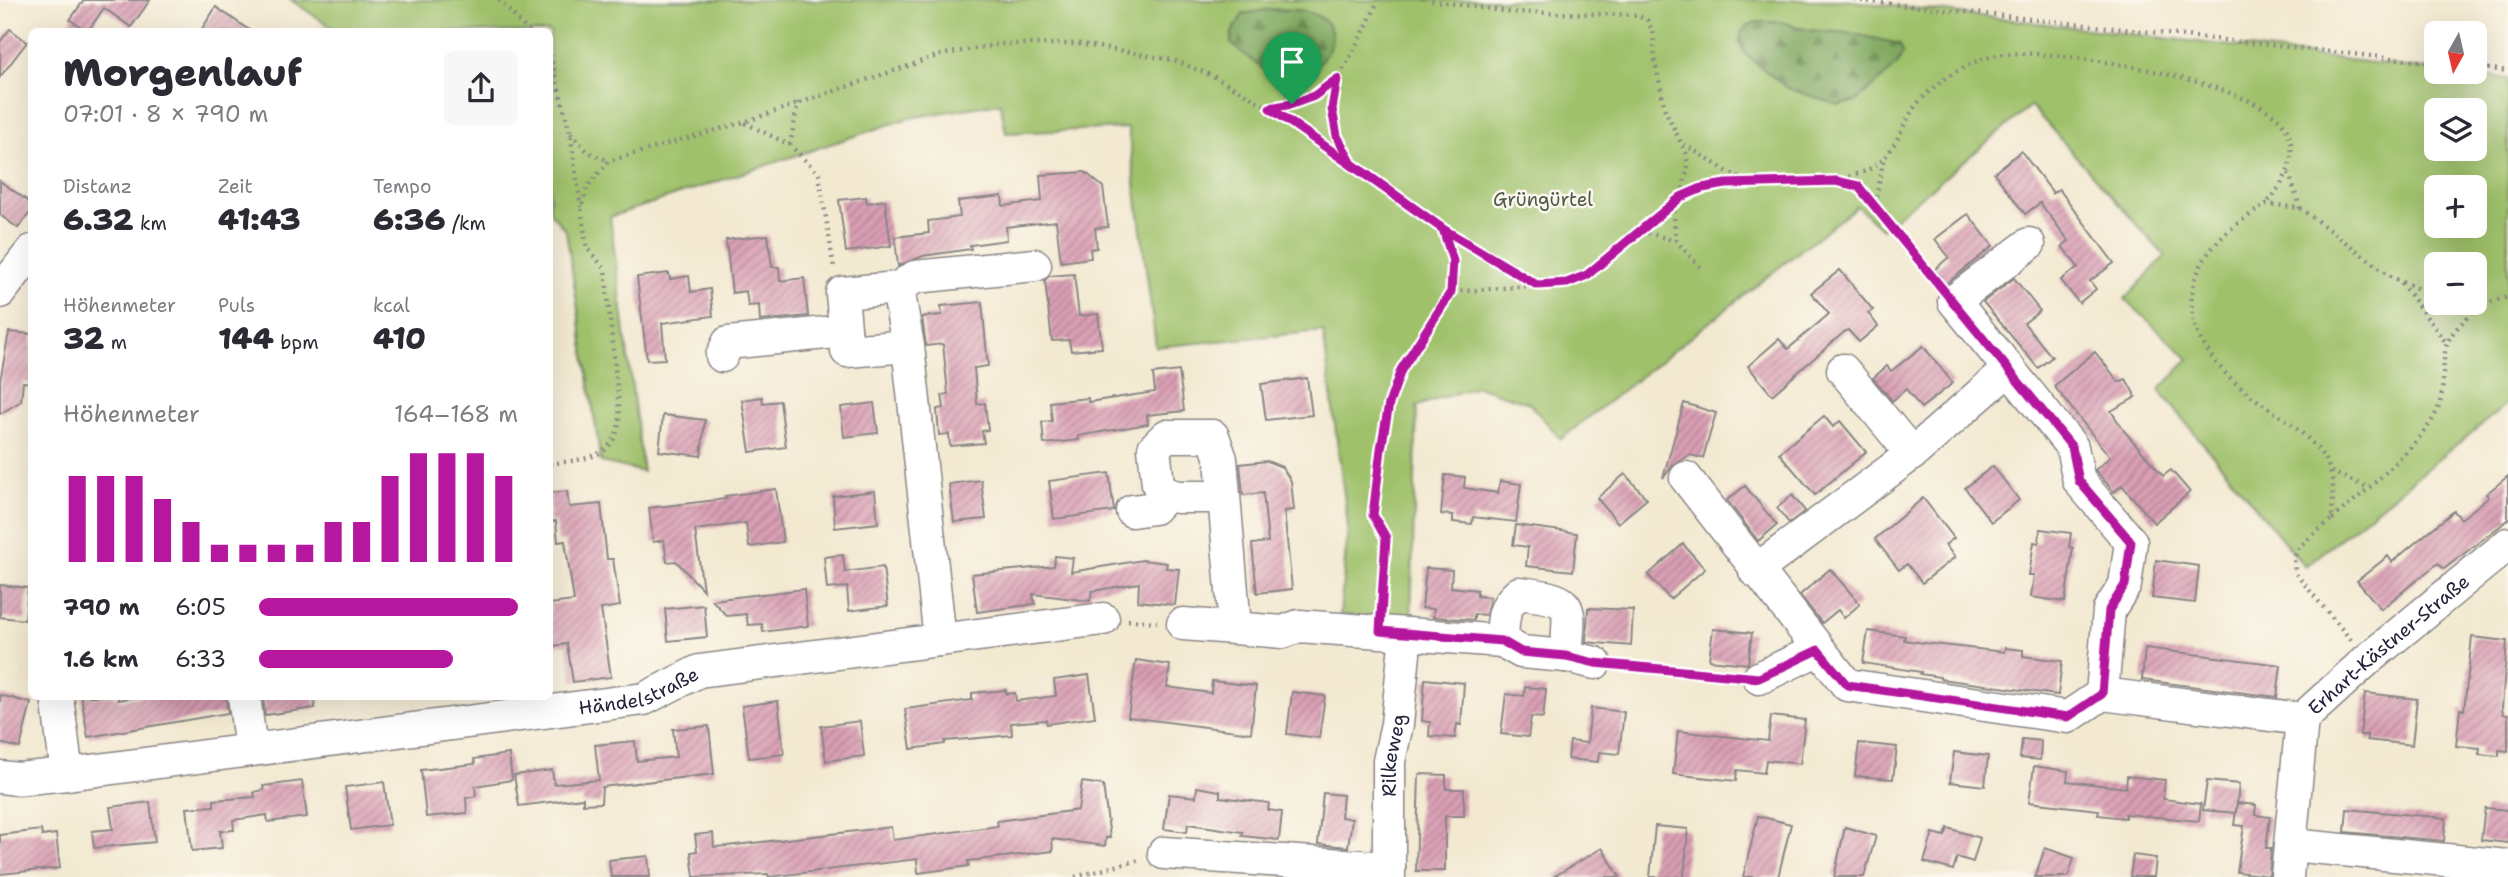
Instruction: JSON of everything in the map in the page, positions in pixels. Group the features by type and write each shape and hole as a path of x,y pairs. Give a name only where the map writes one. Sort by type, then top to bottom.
{"street":[{"path":"2029,244 1954,302 2072,447 2079,481 2131,542 2125,585 2109,610 2102,694"},
{"path":"0,292 28,256"},
{"path":"908,346 847,351 842,293 898,288 915,278 1035,265"},
{"path":"898,288 908,346 940,640"},
{"path":"722,356 728,343 845,331"},
{"path":"1755,571 1912,454 2009,369"},
{"path":"1843,370 1912,454"},
{"path":"1222,497 1177,497 1162,492 1158,484 1154,448 1166,436 1213,436 1221,459 1222,497 1235,627"},
{"path":"1686,478 1755,571 1847,685 2068,717 2102,694 2302,719"},
{"path":"1132,511 1154,508 1167,494"},
{"name":"Erhart-Kästner-Straße","path":"2287,877 2302,719 2367,660 2508,544"},
{"path":"1182,624 1283,632 1299,626 1502,641 1521,652 1580,660 1569,614 1564,602 1554,597 1519,593 1509,601 1503,613 1502,641"},
{"name":"Händelstraße","path":"0,777 18,779 67,774 251,750 455,709 645,699 699,671 1103,618"},
{"name":"Rilkeweg","path":"1389,873 1389,761 1397,724 1393,633"},
{"path":"1759,678 1818,650"},
{"path":"58,700 67,774"},
{"path":"245,700 251,750"},
{"path":"2291,845 2508,866"},
{"path":"1164,853 1389,873"}],"path":[{"path":"499,0 525,28"},
{"path":"1352,164 1337,136 1332,109 1337,79 1367,29 1378,0"},
{"path":"1428,0 1509,12 1636,15 1647,20 1653,32 1655,61 1665,110 1683,143 1688,166 1681,197"},
{"path":"1854,0 2424,62"},
{"path":"581,208 587,187 609,161 744,122 940,55 1000,44 1080,44 1174,60 1213,76 1270,108 1443,229 1537,285"},
{"path":"1875,204 1884,157 1915,106 1961,70 1997,55 2052,54 2219,86 2268,110 2285,126 2291,144 2289,173 2300,208 2334,236 2404,285 2447,344"},
{"path":"553,67 570,132 587,248 605,269 620,418 618,434 611,446 596,456 553,463"},
{"path":"2487,69 2508,71"},
{"path":"1270,108 1314,96 1337,79"},
{"path":"790,145 798,102"},
{"path":"744,122 790,145 819,174 836,277 842,293"},
{"path":"570,132 588,152 609,161"},
{"path":"1683,143 1719,166 1753,183"},
{"path":"1836,181 1862,173 1884,157"},
{"path":"2289,173 2266,204 2224,235 2203,261 2193,280 2192,315 2196,332 2225,373 2305,438 2331,472 2369,488"},
{"path":"1451,292 1567,283 1587,275 1673,203 1702,188 1753,183 1836,181 1858,186 1954,302"},
{"path":"1673,203 1676,241"},
{"path":"2266,204 2300,208"},
{"path":"1393,633 1386,538 1373,515 1389,404 1401,370 1451,292 1453,261 1443,229"},
{"path":"1640,231 1676,241 1700,267"},
{"path":"2392,277 2424,292"},
{"path":"2487,303 2508,297"},
{"path":"2367,660 2295,573 2294,558 2300,546 2369,488 2437,413 2443,391 2447,344 2470,315"},
{"path":"2331,472 2332,519"},
{"path":"1103,618 1182,624"},
{"path":"1580,660 1759,678"},
{"path":"1075,877 1164,853"}],"green space":[{"name":"Grüngürtel","path":"291,0 1844,0 2424,69 2424,84 2487,84 2487,77 2508,79 2508,403 2305,567 2159,390 2189,359 2125,299 2165,256 2031,106 1882,229 1857,206 1561,439 1529,403 1477,386 1417,406 1411,620 1340,615 1348,526 1323,331 1156,347 1128,128 1006,133 1000,103 909,118 610,217 643,472 601,462 566,231 553,216 553,28 333,28"},
{"path":"1271,9 1304,11 1321,18 1330,28 1331,40 1327,52 1319,63 1307,72 1294,77 1274,75 1231,44 1232,32 1243,14"},
{"path":"1756,22 1782,22 1808,30 1850,33 1900,44 1903,53 1897,65 1855,102 1838,105 1787,88 1745,54 1739,42 1742,32"}],"building":[{"path":"84,0 150,0 131,27 104,8 90,28 83,28 70,20"},
{"path":"216,7 246,28 203,28"},
{"path":"10,29 27,42 0,77 0,42"},
{"path":"2021,151 2053,193 2059,189 2114,263 2090,281 2096,289 2079,303 2061,280 2078,267 2062,246 2069,241 2040,203 2025,214 1994,173"},
{"path":"1085,172 1103,187 1108,227 1095,228 1097,248 1090,249 1091,258 1061,262 1056,221 1006,227 1007,240 970,245 971,249 923,256 898,266 895,237 929,233 928,221 960,217 958,201 1002,196 1003,206 1042,201 1040,175"},
{"path":"0,181 28,201 28,215 18,228 0,215"},
{"path":"866,197 867,203 885,200 891,246 846,252 839,200"},
{"path":"1968,214 1993,246 1946,284 1934,270 1949,257 1935,239"},
{"path":"768,235 772,267 779,267 780,281 804,278 808,316 760,321 759,305 748,306 746,291 732,293 726,240"},
{"path":"1840,270 1873,310 1868,313 1878,326 1859,342 1848,330 1844,332 1772,395 1748,366 1779,339 1788,349 1829,314 1811,293"},
{"path":"669,273 670,279 689,276 691,292 710,289 713,316 662,323 665,359 647,360 637,277"},
{"path":"1074,274 1079,316 1098,314 1102,348 1071,351 1069,340 1052,341 1045,280 1049,276"},
{"path":"2014,278 2040,311 2024,323 2052,357 2038,368 1983,302"},
{"path":"982,302 988,366 974,368 977,404 985,403 988,430 982,431 984,443 950,446 949,434 939,435 937,409 944,408 942,395 948,394 943,344 926,346 922,317 942,315 941,306"},
{"path":"9,332 28,334 28,383 23,382 21,401 0,414 0,381"},
{"path":"1923,346 1953,383 1921,408 1906,389 1892,401 1873,378 1887,366 1891,371"},
{"path":"2095,352 2119,382 2126,379 2136,397 2111,411 2125,432 2163,476 2171,470 2190,492 2154,523 2122,485 2114,492 2095,470 2110,457 2054,386"},
{"path":"1179,371 1184,411 1147,415 1148,424 1078,436 1079,440 1044,444 1042,422 1052,421 1050,402 1088,398 1088,402 1155,392 1153,374"},
{"path":"1307,378 1312,415 1266,420 1261,384"},
{"path":"762,397 763,403 780,401 786,447 750,452 742,400"},
{"path":"874,403 878,433 844,437 841,407"},
{"path":"1684,403 1716,413 1703,458 1690,455 1674,464 1663,478"},
{"path":"663,415 705,420 701,456 659,451"},
{"path":"1824,416 1833,427 1840,421 1866,452 1815,495 1779,453"},
{"path":"1267,461 1282,467 1291,481 1294,510 1284,511 1292,589 1257,593 1252,544 1268,542 1263,493 1243,495 1240,464"},
{"path":"1993,466 2019,500 1991,522 1965,488"},
{"path":"1109,473 1114,511 1054,519 1049,481"},
{"path":"1625,474 1647,499 1618,523 1597,498"},
{"path":"1445,475 1465,477 1464,488 1498,493 1500,481 1521,484 1516,522 1473,517 1472,524 1453,522 1453,515 1441,514"},
{"path":"2508,476 2508,520 2444,569 2438,563 2381,609 2357,581 2388,556 2392,562 2454,511 2461,519 2489,497 2486,494"},
{"path":"981,480 986,519 954,522 949,484"},
{"path":"1745,486 1777,525 1758,541 1727,500"},
{"path":"776,489 783,542 749,547 746,523 695,530 703,590 676,561 667,562 664,540 653,542 649,508 726,499 725,496"},
{"path":"567,491 569,507 601,504 607,559 613,559 620,606 601,609 611,677 573,682 567,644 553,646 553,604 574,601 565,541 558,542 556,521 553,522 553,493"},
{"path":"875,491 878,523 835,528 833,496"},
{"path":"1792,495 1805,511 1789,523 1777,508"},
{"path":"1923,498 1954,538 1945,545 1955,557 1922,583 1907,564 1899,570 1875,539"},
{"path":"1516,525 1577,533 1573,571 1526,566 1528,547 1513,545"},
{"path":"2040,529 2071,533 2069,547 2073,548 2065,602 2031,597 2034,575 2029,575 2034,542 2039,543"},
{"path":"1683,544 1705,569 1670,599 1648,575"},
{"path":"843,555 845,572 883,567 888,606 849,611 847,587 827,589 824,557"},
{"path":"1055,556 1073,558 1071,572 1143,560 1167,563 1166,568 1179,569 1175,605 1138,601 1139,583 1092,591 1090,601 1033,594 1035,604 977,612 972,574 1054,566"},
{"path":"2156,560 2199,566 2195,603 2152,598"},
{"path":"1426,568 1452,570 1451,587 1477,590 1477,596 1490,597 1486,615 1474,614 1474,620 1433,617 1434,609 1422,608"},
{"path":"1830,569 1860,604 1844,618 1838,610 1822,623 1800,595"},
{"path":"0,585 28,588 25,620 0,617"},
{"path":"804,589 808,626 763,632 762,624 748,625 746,614 727,616 712,600"},
{"path":"704,605 707,637 668,641 665,609"},
{"path":"1588,608 1633,610 1631,646 1586,642"},
{"path":"1713,629 1752,633 1748,664 1709,660"},
{"path":"1868,631 1905,636 1904,640 1924,643 2004,652 2005,648 2023,650 2023,656 2062,661 2058,695 1940,679 1920,674 1921,672 1863,663"},
{"path":"2472,637 2507,641 2502,708 2503,714 2508,715 2508,751 2499,750 2499,756 2479,754 2480,748 2456,746 2460,709 2464,710"},
{"path":"2145,648 2281,665 2277,697 2142,680"},
{"path":"1136,660 1170,665 1167,687 1211,693 1212,681 1256,686 1251,733 1128,717"},
{"path":"1089,675 1095,717 1047,724 1046,720 1011,723 1012,735 945,741 945,744 911,749 905,709 972,700 972,693 1006,690 1006,694 1015,693 1016,701 1056,696 1054,680"},
{"path":"1425,679 1464,683 1461,725 1457,724 1455,738 1429,736 1430,722 1422,721"},
{"path":"1525,687 1546,689 1543,718 1531,717 1528,737 1501,734 1506,694 1524,696"},
{"path":"1292,692 1325,696 1319,738 1287,734"},
{"path":"2365,693 2417,699 2412,745 2367,740 2367,735 2360,735"},
{"path":"0,695 31,703 20,748 0,743"},
{"path":"82,700 226,700 228,713 88,737"},
{"path":"263,700 314,700 315,708 265,715"},
{"path":"778,701 784,754 749,758 742,706"},
{"path":"1591,708 1624,712 1619,754 1599,752 1598,762 1568,759 1570,741 1587,743"},
{"path":"1771,716 1805,720 1800,764 1766,760 1764,773 1737,770 1736,781 1673,774 1678,731 1768,741"},
{"path":"860,721 864,756 826,761 821,726"},
{"path":"709,726 714,774 602,787 601,803 583,804 583,798 519,806 514,775 552,770 554,784 599,780 595,745 635,741 637,761 676,757 673,729"},
{"path":"2022,739 2041,741 2040,760 2020,758"},
{"path":"1859,743 1897,747 1893,779 1855,776"},
{"path":"1954,752 1988,756 1985,786 1950,782"},
{"path":"509,754 512,780 475,786 476,796 466,798 467,813 426,817 421,770 475,764 474,759"},
{"path":"2034,766 2068,771 2067,781 2126,788 2127,776 2165,780 2163,799 2201,804 2199,821 2125,814 2125,818 2098,815 2099,810 2029,802"},
{"path":"1419,774 1446,775 1446,789 1464,789 1464,816 1445,816 1445,871 1416,871"},
{"path":"302,781 307,817 268,822 267,815 233,820 234,830 220,831 222,848 192,851 187,808 214,806 214,800 255,797 254,792 264,790 263,786"},
{"path":"2207,781 2239,784 2236,813 2203,810"},
{"path":"384,782 390,825 351,830 345,787"},
{"path":"1082,782 1103,785 1110,838 1106,838 1105,846 1052,839 1053,851 968,861 969,866 918,873 917,859 769,877 768,874 694,877 691,852 697,851 695,835 713,833 714,847 891,827 893,840 998,826 997,821 1078,810"},
{"path":"1197,787 1220,791 1220,797 1269,803 1268,810 1282,812 1279,840 1242,836 1243,832 1188,824 1187,832 1164,829 1169,794 1196,797"},
{"path":"1323,793 1343,795 1341,817 1352,819 1348,847 1318,844"},
{"path":"150,802 155,842 94,848 92,831 113,829 110,807"},
{"path":"2237,803 2256,805 2255,815 2270,817 2266,848 2271,848 2269,876 2237,872 2244,826 2234,825"},
{"path":"2485,808 2508,810 2508,843 2481,840"},
{"path":"2347,809 2446,818 2444,841 2345,832"},
{"path":"1758,816 1791,824 1778,877 1743,877"},
{"path":"1655,826 1688,829 1684,877 1650,877"},
{"path":"1845,827 1876,836 1864,877 1834,877"},
{"path":"1948,828 1980,838 1973,862 1957,857 1953,870 1924,862 1933,833 1945,836"},
{"path":"41,830 42,836 56,834 60,868 0,874 0,835"},
{"path":"1602,848 1620,877 1553,877"},
{"path":"2045,848 2074,858 2068,877 2035,877"},
{"path":"2133,855 2156,858 2154,877 2130,877"},
{"path":"648,856 650,877 611,877 609,860"}],"route":[{"path":"1292,104 1270,108 1352,164 1443,229 1453,261 1451,292 1401,370 1389,404 1373,515 1386,538 1380,631 1502,641 1521,652 1566,656 1595,663 1759,678 1818,650 1847,685 2068,717 2102,694 2109,610 2125,585 2131,542 2079,481 2072,447 1858,186 1836,181 1726,184 1702,188 1681,197 1587,275 1567,283 1537,285 1443,229 1397,197 1352,164 1337,136 1332,109 1337,79 1314,96 1292,104"}]}
